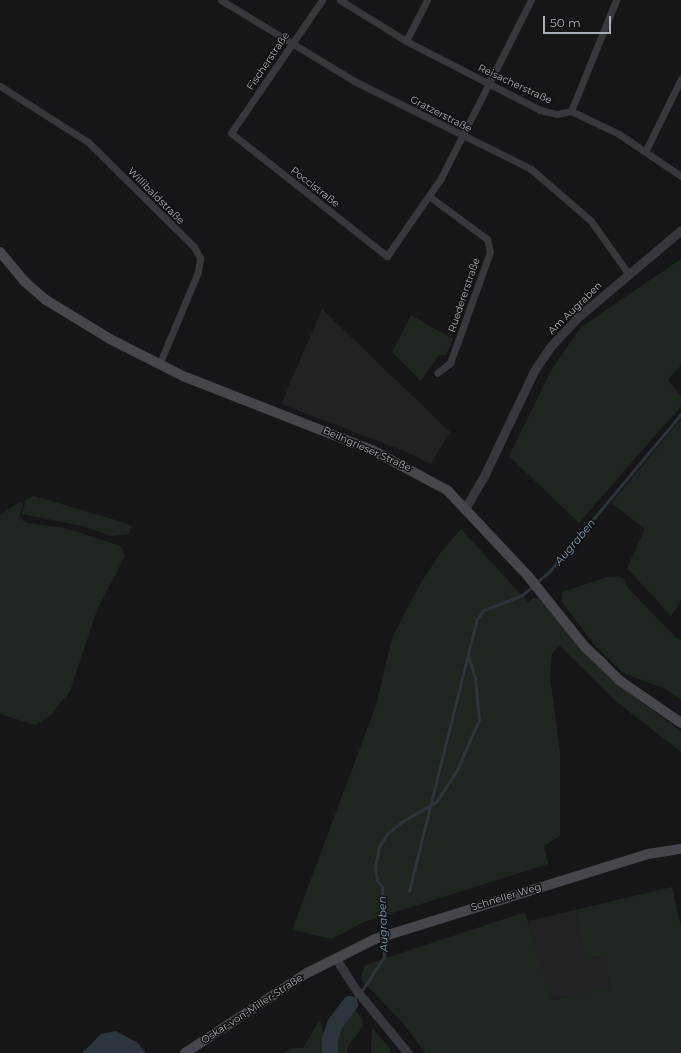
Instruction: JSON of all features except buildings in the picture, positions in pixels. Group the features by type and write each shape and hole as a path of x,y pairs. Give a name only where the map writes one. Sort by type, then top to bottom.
{"main road":[{"name":"Beilngrieser Straße","path":"0,252 24,281 46,300 110,340 159,365 404,465 447,490 466,507 528,576 584,646 619,680 681,723"},
{"name":"Schneller Weg","path":"336,958 391,933 648,854 681,849"},
{"name":"Oskar-von-Miller-Straße","path":"186,1053 268,997 336,958"}],"street":[{"name":"Gratzerstraße","path":"221,0 354,81 531,169 562,194 590,221 628,273"},
{"name":"Fischerstraße","path":"231,133 322,0"},
{"name":"Reisacherstraße","path":"340,0 406,41 540,110 557,114 571,111"},
{"path":"406,41 426,0"},
{"path":"430,197 490,84 531,0"},
{"path":"616,0 571,111 646,150 681,176"},
{"path":"646,150 681,79"},
{"name":"Willibaldstraße","path":"0,86 88,142 194,247 200,258 198,272 159,365"},
{"name":"Poccistraße","path":"231,133 387,256 430,197"},
{"name":"Ruedererstraße","path":"430,197 487,239 490,252 450,363 437,373"},
{"name":"Am Augraben","path":"466,507 486,472 534,371 551,346 577,318 628,273 681,230"},
{"path":"336,958 356,990 408,1053"}],"shaded area":[{"path":"681,259 681,365 668,380 681,396 681,406 579,523 509,456 550,372 581,327"},
{"path":"322,309 450,432 431,464 409,453 281,404"},
{"path":"411,315 453,339 446,355 439,355 421,381 392,352"},
{"path":"681,419 681,601 671,616 627,568 645,529 611,503"},
{"path":"34,496 132,526 129,534 110,536 83,526 22,514 26,500"},
{"path":"20,502 23,506 19,518 27,523 65,528 121,546 125,556 97,610 70,691 51,715 35,725 0,714 0,515"},
{"path":"461,529 528,602 533,598 540,598 609,678 681,731 681,752 618,703 559,645 552,654 550,676 560,752 560,836 544,846 548,864 364,922 332,939 292,930 376,705 392,638 420,584 441,552"},
{"path":"619,576 624,579 628,588 678,639 681,638 681,699 663,688 623,673 596,647 562,602 562,592 607,577"},
{"path":"672,887 681,927 681,1053 425,1053 403,1023 363,982 361,976 365,965 525,912 551,1000 610,987 605,957 585,958 575,910"},
{"path":"575,910 585,958 605,957 610,987 550,1000 528,921"},
{"path":"353,1006 363,1021 363,1026 349,1045 347,1053 331,1053 337,1024"},
{"path":"320,1020 329,1053 284,1053 292,1048 303,1048"},
{"path":"372,1027 391,1050 389,1053 371,1053"},
{"path":"116,1031 138,1043 146,1053 82,1053 101,1034"}],"waterway":[{"name":"Augraben","path":"536,583 549,572 681,414"},
{"name":"Augraben","path":"409,891 477,619 484,610 521,596 532,587"},
{"name":"Augraben","path":"383,934 382,887 377,881 375,867 379,847 387,834 403,821 437,801 457,770 479,720 475,678 468,657"},
{"name":"Augraben","path":"361,992 384,957 383,939"},
{"name":"Augraben","path":"330,1053 330,1040 335,1024 357,996"},
{"name":"Augraben","path":"330,1053 330,1040 335,1024 350,1004"}]}
